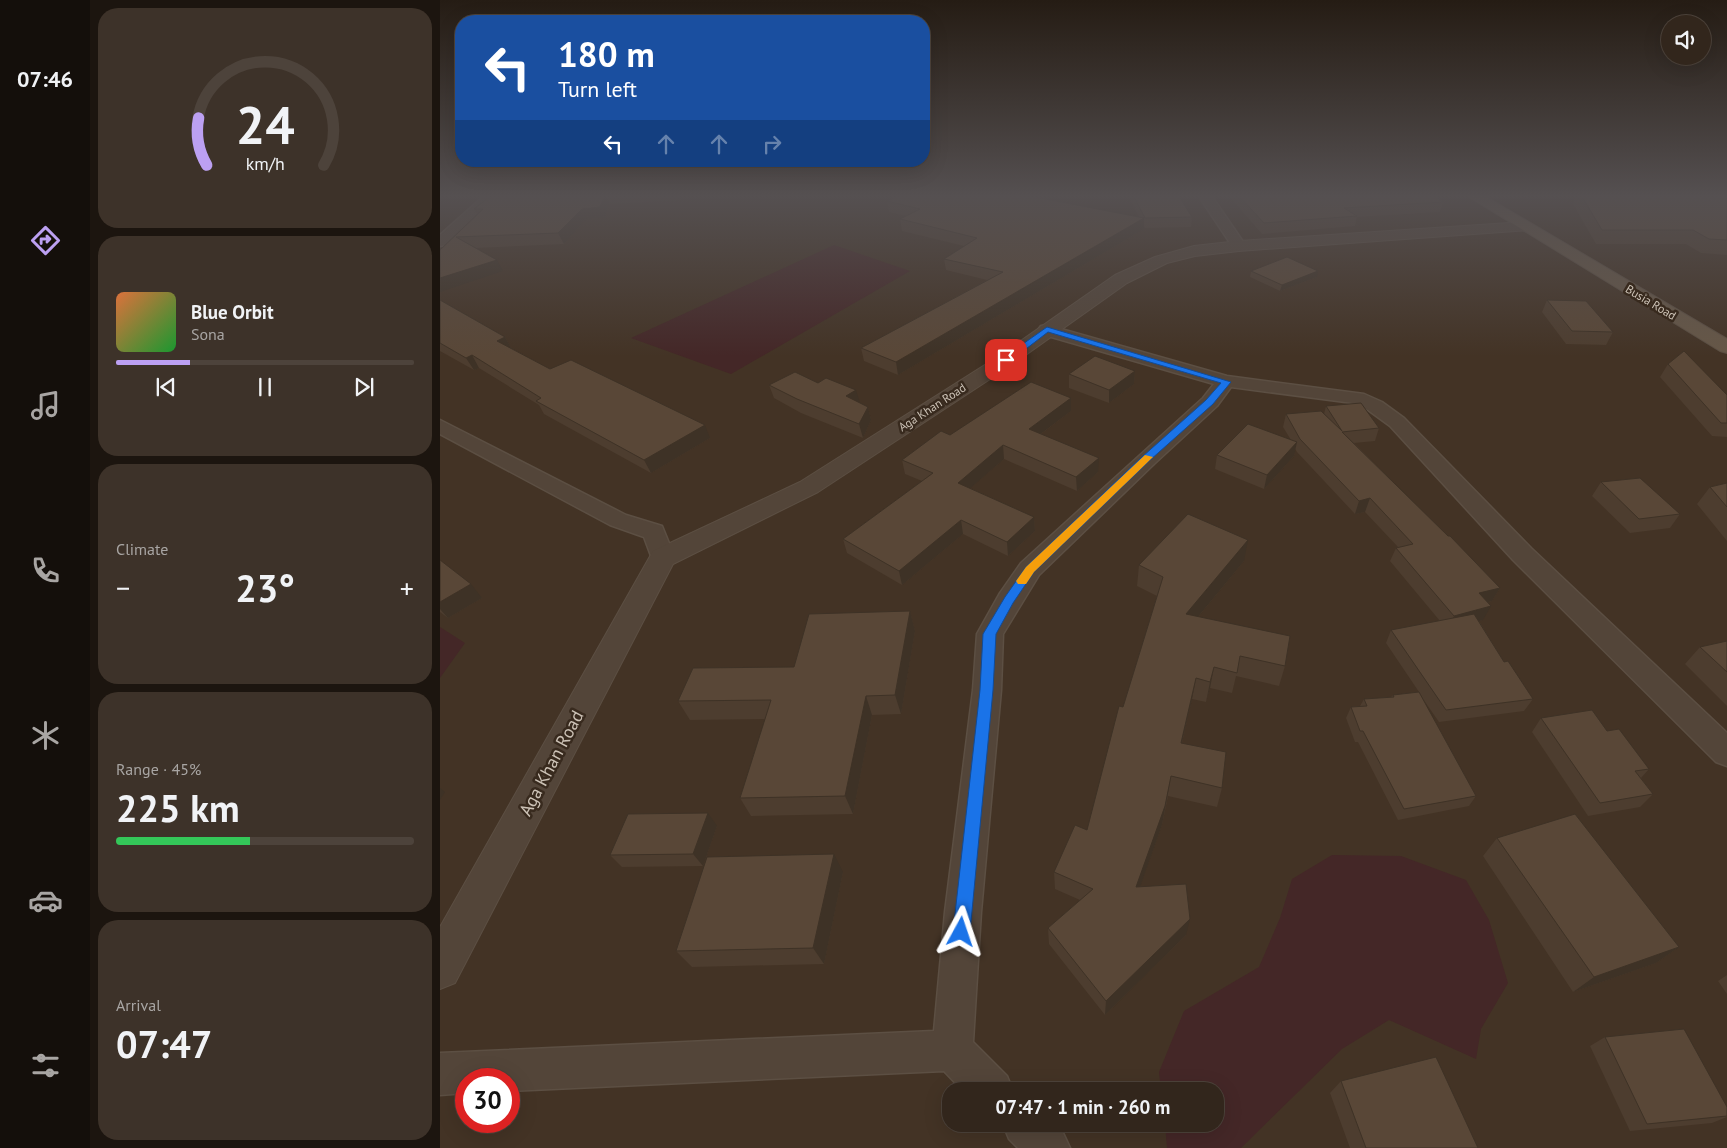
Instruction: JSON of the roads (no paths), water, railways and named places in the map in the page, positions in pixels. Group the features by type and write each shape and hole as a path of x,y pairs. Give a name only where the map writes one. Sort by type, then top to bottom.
{"main road":[{"name":"Busia Road","path":"1560,249 1727,347"}],"street":[{"name":"Aga Khan Road","path":"440,968 663,558 810,488 1006,360 1121,279 1143,267 1194,251 1216,249"},
{"path":"1047,330 1226,382 1357,398 1375,406 1397,422 1522,554 1727,753"},
{"path":"952,1050 963,912 987,690 990,634 1009,600 1030,570 1146,459 1210,402 1226,382"},
{"path":"440,426 618,520 654,532 663,558"},
{"path":"440,1074 952,1050 983,1082"},
{"path":"1032,1132 1048,1148"}]}
